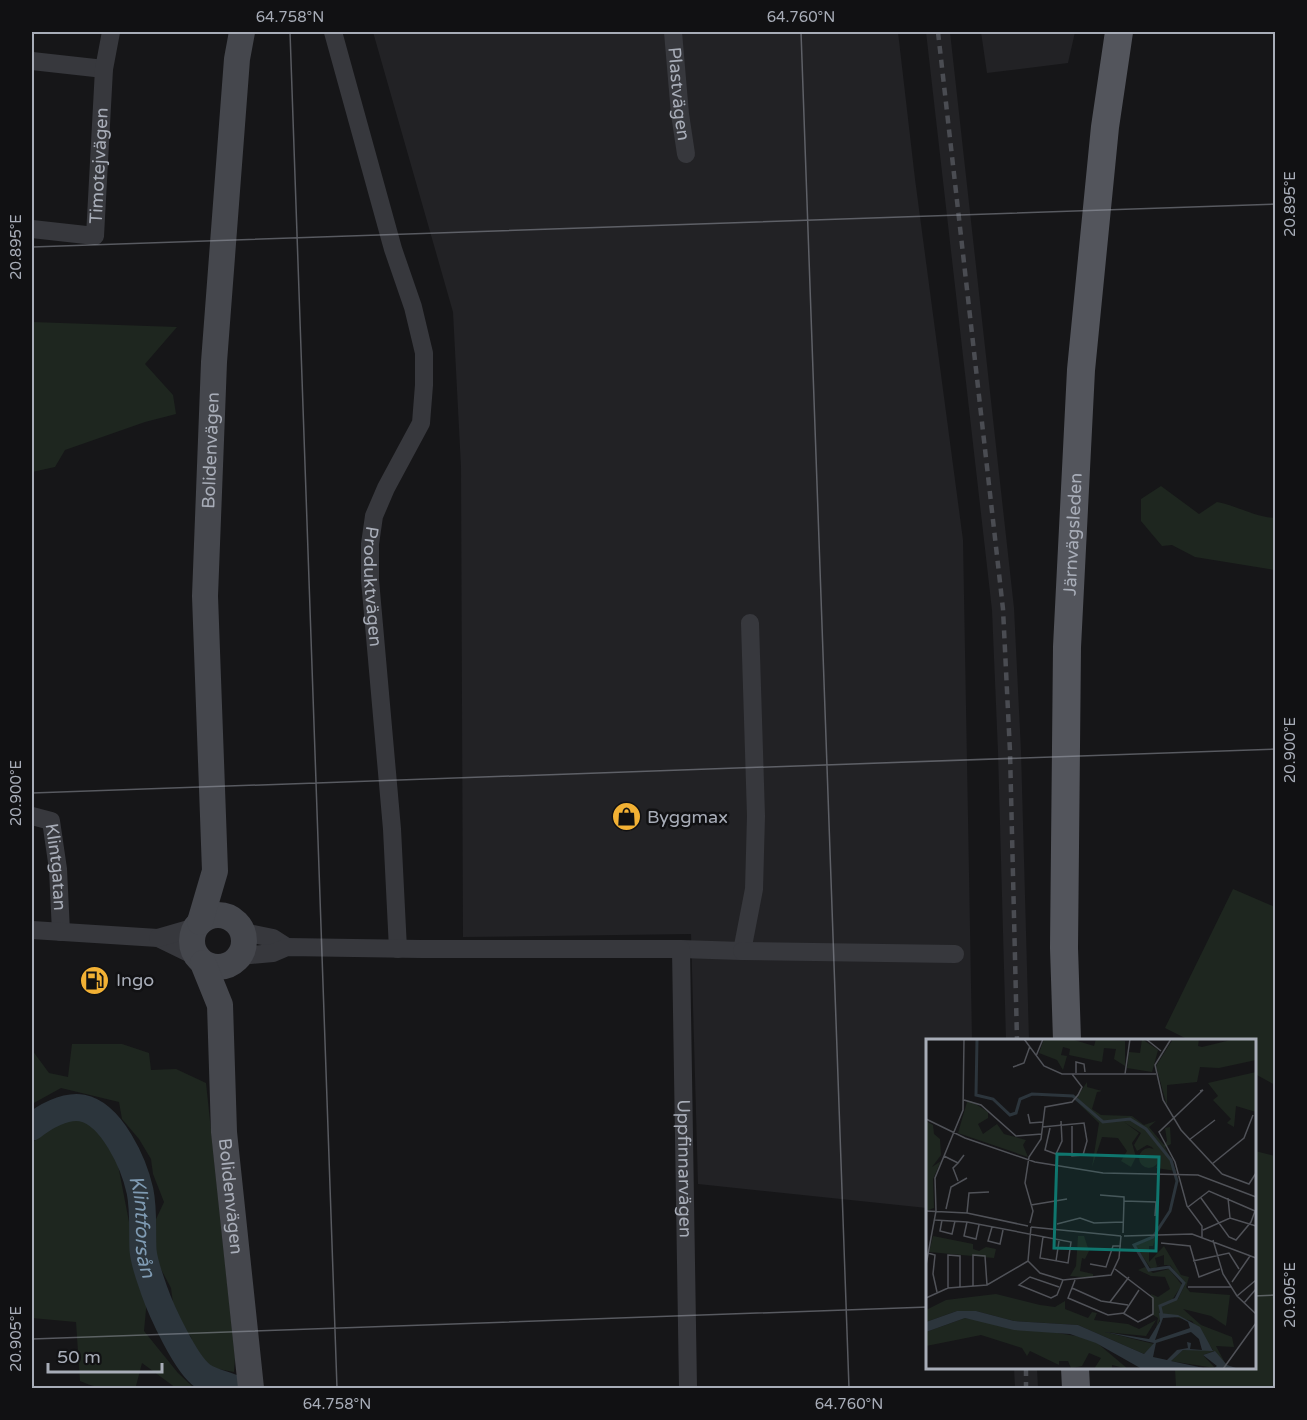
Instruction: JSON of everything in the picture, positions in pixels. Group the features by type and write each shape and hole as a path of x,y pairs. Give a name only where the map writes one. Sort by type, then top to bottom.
{"main road":[{"name":"Bolidenvägen","path":"242,32 237,59 214,362 205,597 215,871 238,942 220,1005 224,1132 250,1389"},
{"name":"Järnvägsleden","path":"1067,1039 1064,948 1067,647 1081,370 1103,139 1119,32"},
{"name":"Bolidenvägen","path":"215,871 192,939 193,948 220,1005"},
{"path":"198,925 212,915 221,915 238,942 229,966 212,967 200,960"},
{"path":"1075,1369 1076,1389"}],"street":[{"name":"Timotejvägen","path":"32,229 95,236 104,69 111,32"},
{"name":"Produktvägen","path":"333,32 393,249 413,307 424,353 421,423 386,488 374,516 370,544 370,580 392,830 398,949"},
{"name":"Plastvägen","path":"673,32 686,154"},
{"path":"32,62 104,69"},
{"path":"742,951 754,889 756,816 750,623"},
{"name":"Klintgatan","path":"32,816 51,821 58,869 61,932"},
{"path":"32,930 158,938 198,925"},
{"path":"158,938 200,960"},
{"path":"238,942 273,938 287,947"},
{"path":"238,942 273,953 287,947 681,949 955,954"},
{"name":"Uppfinnarvägen","path":"681,949 688,1389"}],"shaded area":[{"path":"373,32 898,32 963,540 972,1039 926,1039 926,1208 698,1184 691,934 463,937 461,467 453,312"},
{"path":"926,32 950,32 1014,608 1021,751 1029,1039 1006,1039 992,610"},
{"path":"981,32 1075,32 1068,63 987,73"},
{"path":"32,322 177,327 145,364 173,395 176,414 145,422 65,450 55,467 32,472"},
{"path":"1161,486 1199,514 1217,502 1260,516 1275,518 1275,570 1195,557 1172,545 1162,546 1141,521 1141,499"},
{"path":"1233,889 1275,907 1275,1085 1256,1075 1256,1039 1187,1039 1165,1028"},
{"path":"72,1044 122,1044 149,1053 151,1070 176,1069 206,1083 235,1358 234,1372 213,1368 194,1349 191,1337 175,1318 171,1288 154,1256 151,1230 164,1202 153,1174 151,1159 139,1139 122,1119 119,1102 61,1088 32,1104 32,1050 49,1073 68,1077"},
{"path":"85,1118 104,1134 118,1165 137,1263 147,1299 144,1331 178,1373 194,1388 176,1388 142,1363 136,1386 108,1389 80,1381 76,1322 32,1318 32,1143 58,1121"},
{"path":"1256,1151 1275,1156 1275,1388 1176,1387 1175,1369 1256,1369"},
{"path":"1014,1369 1037,1369 1038,1388 1015,1388"}],"waterway":[{"name":"Klintforsån","path":"32,1127 55,1113 69,1108 82,1108 93,1112 112,1130 127,1154 137,1180 142,1206 145,1260 154,1290 168,1323 196,1370 207,1378 233,1388"}],"railway":[{"path":"938,32 1003,609 1010,752 1017,1039"},
{"path":"1026,1369 1026,1388"}],"place":[{"name":"Byggmax","path":"626,817"},
{"name":"Ingo","path":"95,980"}]}
